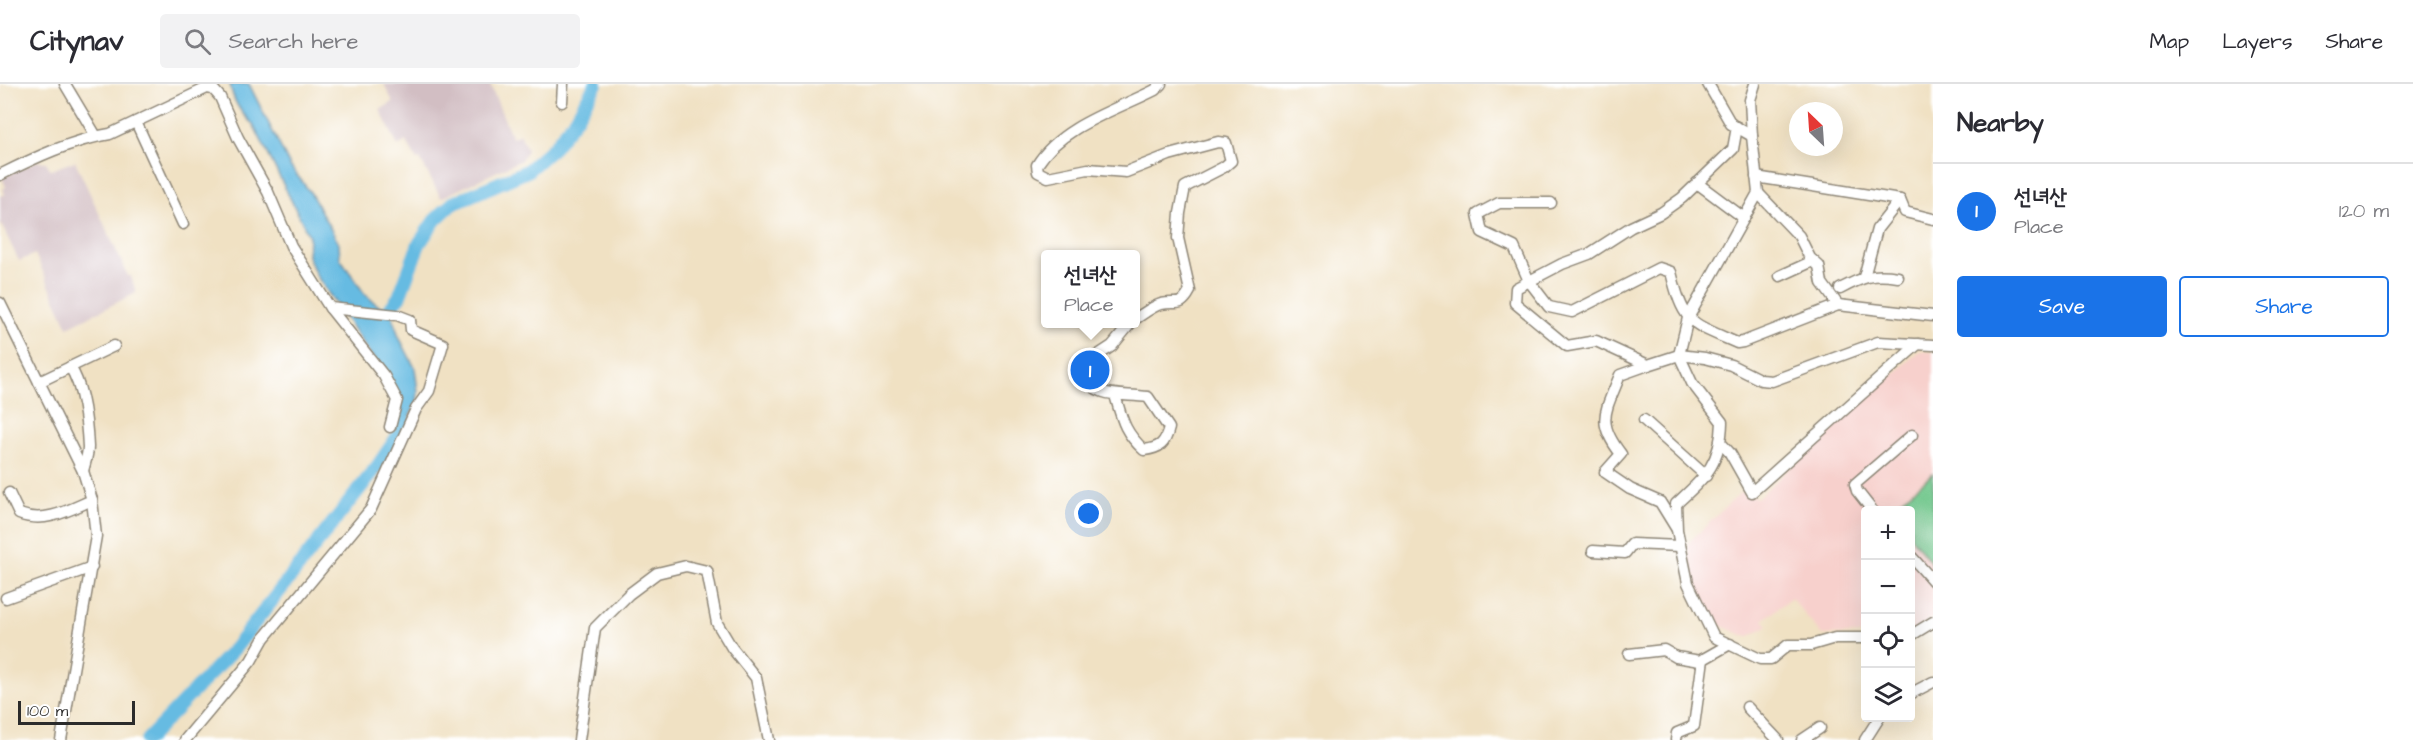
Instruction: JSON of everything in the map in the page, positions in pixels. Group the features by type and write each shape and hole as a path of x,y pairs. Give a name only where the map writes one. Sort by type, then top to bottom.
{"street":[{"path":"65,84 96,136"},
{"path":"562,102 563,84"},
{"path":"1140,316 1160,304 1176,304 1185,300 1190,291 1178,238 1185,187 1231,161 1226,143 1218,142 1169,156 1126,172 1088,169 1048,177 1038,172 1037,165 1042,157 1069,134 1155,90 1161,84"},
{"path":"1708,84 1731,124 1752,135"},
{"path":"1755,84 1750,100 1758,194 1688,318 1679,356 1692,383 1722,422 1720,450 1706,476 1676,504 1680,546 1688,583 1714,637 1760,659 1772,659 1788,645 1811,645 1835,638 1861,638"},
{"path":"0,175 57,150 96,136 110,134 207,88 213,89 220,97 238,138 268,192 291,246 384,376 397,400 390,427"},
{"path":"136,122 183,224"},
{"path":"1648,365 1596,341 1567,346 1515,303 1516,288 1562,264 1590,254 1631,227 1661,213 1733,149 1737,127"},
{"path":"1756,177 1900,200"},
{"path":"1697,183 1744,218"},
{"path":"1758,194 1799,236 1810,258 1819,266 1822,283 1838,305"},
{"path":"1900,200 1905,212 1933,219"},
{"path":"1864,277 1877,229 1900,200"},
{"path":"1551,203 1499,204 1479,214 1482,232 1514,247 1529,281 1549,307 1572,312 1659,268 1671,272 1678,300 1688,318 1700,327 1737,343 1838,305 1933,316"},
{"path":"1780,276 1813,261"},
{"path":"1840,289 1864,277 1878,274 1898,277"},
{"path":"0,303 83,471 92,500 96,536 92,567 61,740"},
{"path":"185,740 251,662 264,638 371,509 416,409 429,392 443,344 411,330 410,320 396,315 334,309"},
{"path":"1115,395 1124,429 1137,444 1144,450 1157,448 1166,441 1169,428 1148,397 1115,395 1106,395 1087,384 1081,374 1083,365 1112,346 1127,328"},
{"path":"1677,530 1660,502 1630,489 1605,472 1621,454 1608,437 1604,418 1620,375 1679,356 1713,360 1731,365 1761,380 1772,381 1878,342 1933,345"},
{"path":"1720,442 1730,453 1752,492 1918,344"},
{"path":"39,382 114,346"},
{"path":"70,367 76,375 80,389 87,439 88,449 83,471"},
{"path":"1644,420 1706,476"},
{"path":"1869,506 1857,491 1855,484 1912,435"},
{"path":"9,493 19,514 27,517 53,517 92,500"},
{"path":"1593,551 1625,553 1632,544 1680,546"},
{"path":"1915,560 1933,581"},
{"path":"579,740 595,628 629,594 657,573 686,566 707,571 717,623 732,648 756,678 769,740"},
{"path":"6,598 92,567"},
{"path":"1915,633 1933,622"},
{"path":"1629,654 1664,650 1677,657 1700,661 1730,644"},
{"path":"1676,740 1677,733 1694,726 1703,659"},
{"path":"1915,692 1933,682"},
{"path":"1747,707 1778,740"},
{"path":"1865,740 1876,722"},
{"path":"1802,740 1820,728"}],"shaded area":[{"path":"384,84 490,84 512,138 520,134 527,150 521,160 441,198 420,159 417,160 406,141 398,146 380,110 393,102"},
{"path":"37,161 46,162 51,170 75,161 128,276 131,276 136,293 68,327 35,254 19,261 0,222 0,196 5,194 3,189 6,187 2,178"},
{"path":"1919,351 1933,352 1933,618 1915,629 1915,506 1861,506 1861,634 1822,635 1791,598 1763,620 1768,625 1748,637 1717,624 1692,579 1687,544 1741,492 1757,498"}],"green space":[{"path":"1933,474 1933,565 1915,542 1915,506 1894,506"}],"water":[{"path":"230,84 249,84 290,166 310,192 339,244 340,258 364,293 376,304 391,312 399,337 415,368 418,392 417,403 400,433 399,396 316,275 308,256 309,236 253,124 238,106"}],"waterway":[{"path":"385,324 384,317 399,297 419,244 435,220 453,203 527,171 554,147 576,118 596,84"},
{"path":"147,740 235,648 379,464 400,433 404,421"}],"place":[{"name":"선녀산","path":"1090,370"}]}
